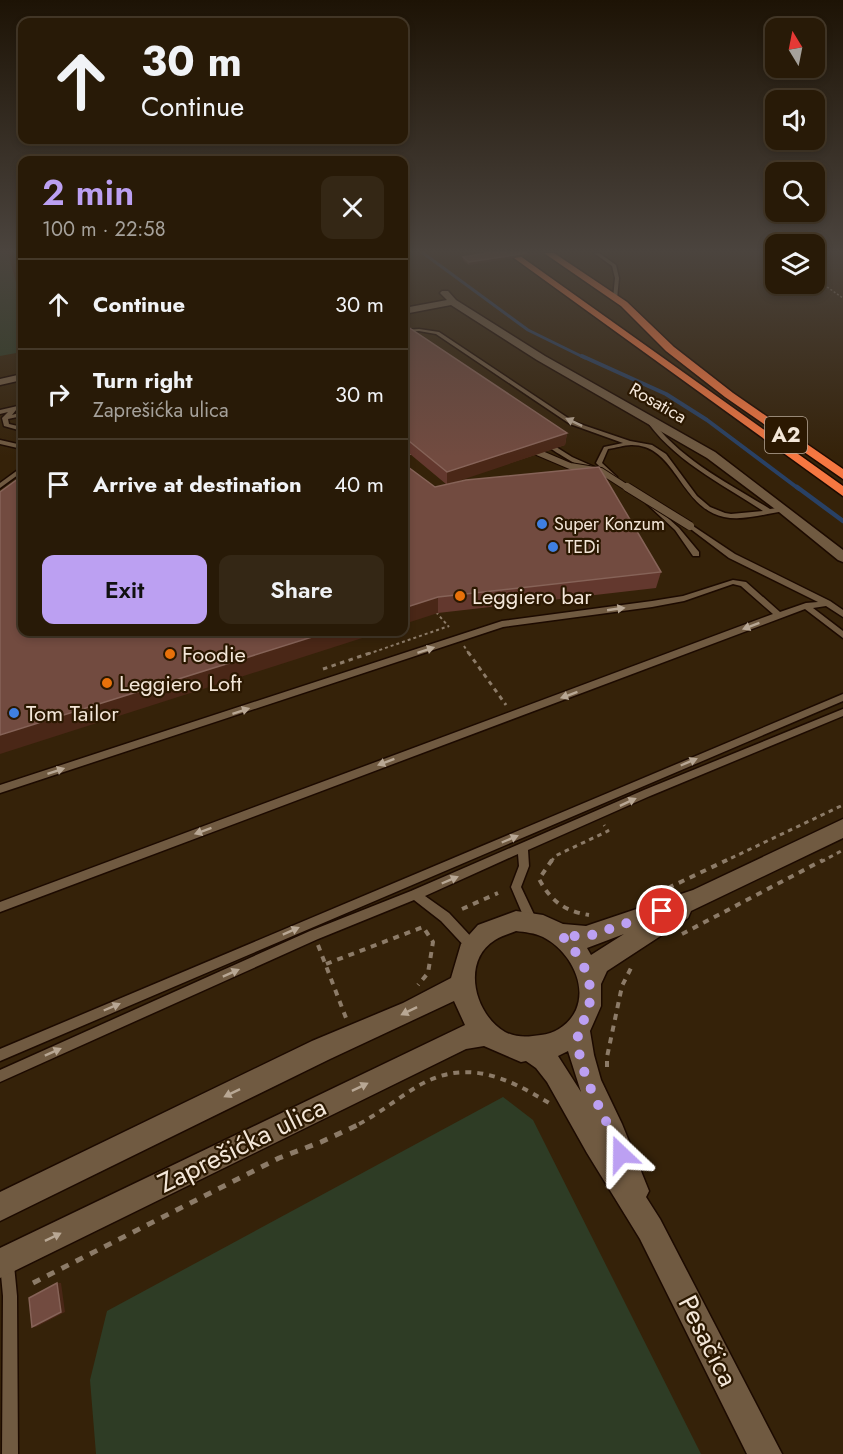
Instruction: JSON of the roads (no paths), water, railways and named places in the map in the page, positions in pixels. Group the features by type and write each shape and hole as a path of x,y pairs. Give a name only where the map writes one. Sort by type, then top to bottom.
{"highway":[{"name":"A2","path":"605,321 843,492"},
{"name":"A2","path":"640,321 670,349 729,395 843,475"}],"street":[{"name":"Rosatica","path":"484,321 542,358 711,455 784,509 843,557"},
{"path":"0,382 18,378"},
{"path":"0,390 18,387"},
{"path":"561,935 586,937 698,898 843,828"},
{"path":"590,982 600,963 655,929 698,898"},
{"path":"516,921 532,922 561,935 575,948 590,982 590,1000 585,1018 574,1033 559,1044 531,1050 503,1044 486,1033 473,1018 465,1002 462,969 472,945 487,931 501,924 516,921"},
{"path":"0,1207 321,1050 411,1011 462,985"},
{"name":"Pesačica","path":"578,1027 579,1053 594,1095 614,1136 650,1228 765,1454"},
{"name":"Zaprešićka ulica","path":"3,1261 464,1037 486,1033"},
{"name":"Pesačica","path":"531,1050 545,1059 556,1073 596,1144 650,1228"}],"lane":[{"path":"408,331 437,333 572,423 659,451 674,465 694,496 709,510 724,515 784,509"},
{"path":"0,412 18,408"},
{"path":"2,418 14,409"},
{"path":"2,418 18,415"},
{"path":"647,417 651,426 675,448 768,511"},
{"path":"2,418 6,425 18,428"},
{"path":"542,441 582,464 601,471 690,526 732,556 827,603 843,614"},
{"path":"0,442 18,446"},
{"path":"629,443 606,448 599,463 607,473 637,491 669,521 696,554"},
{"path":"529,447 552,460 570,466 601,471"},
{"path":"0,486 18,472"},
{"path":"0,789 502,624 652,604 684,598 733,582 743,584 779,615"},
{"path":"0,907 779,615 806,606 827,603"},
{"path":"806,606 843,636"},
{"path":"0,1055 843,697"},
{"path":"0,1076 314,935 415,895 843,712"},
{"path":"523,849 524,866 516,887 532,922"},
{"path":"415,895 444,917 472,945"},
{"path":"3,1261 10,1296 10,1454"}],"waterway":[{"path":"516,321 528,330 585,358"},
{"path":"582,356 666,394 707,420 799,489"},
{"path":"797,487 843,521"}],"place":[{"name":"Super Konzum","path":"542,524"},
{"name":"TEDi","path":"553,547"},
{"name":"Leggiero bar","path":"460,596"},
{"name":"Foodie","path":"170,654"},
{"name":"Leggiero Loft","path":"107,683"},
{"name":"Tom Tailor","path":"14,713"}]}
